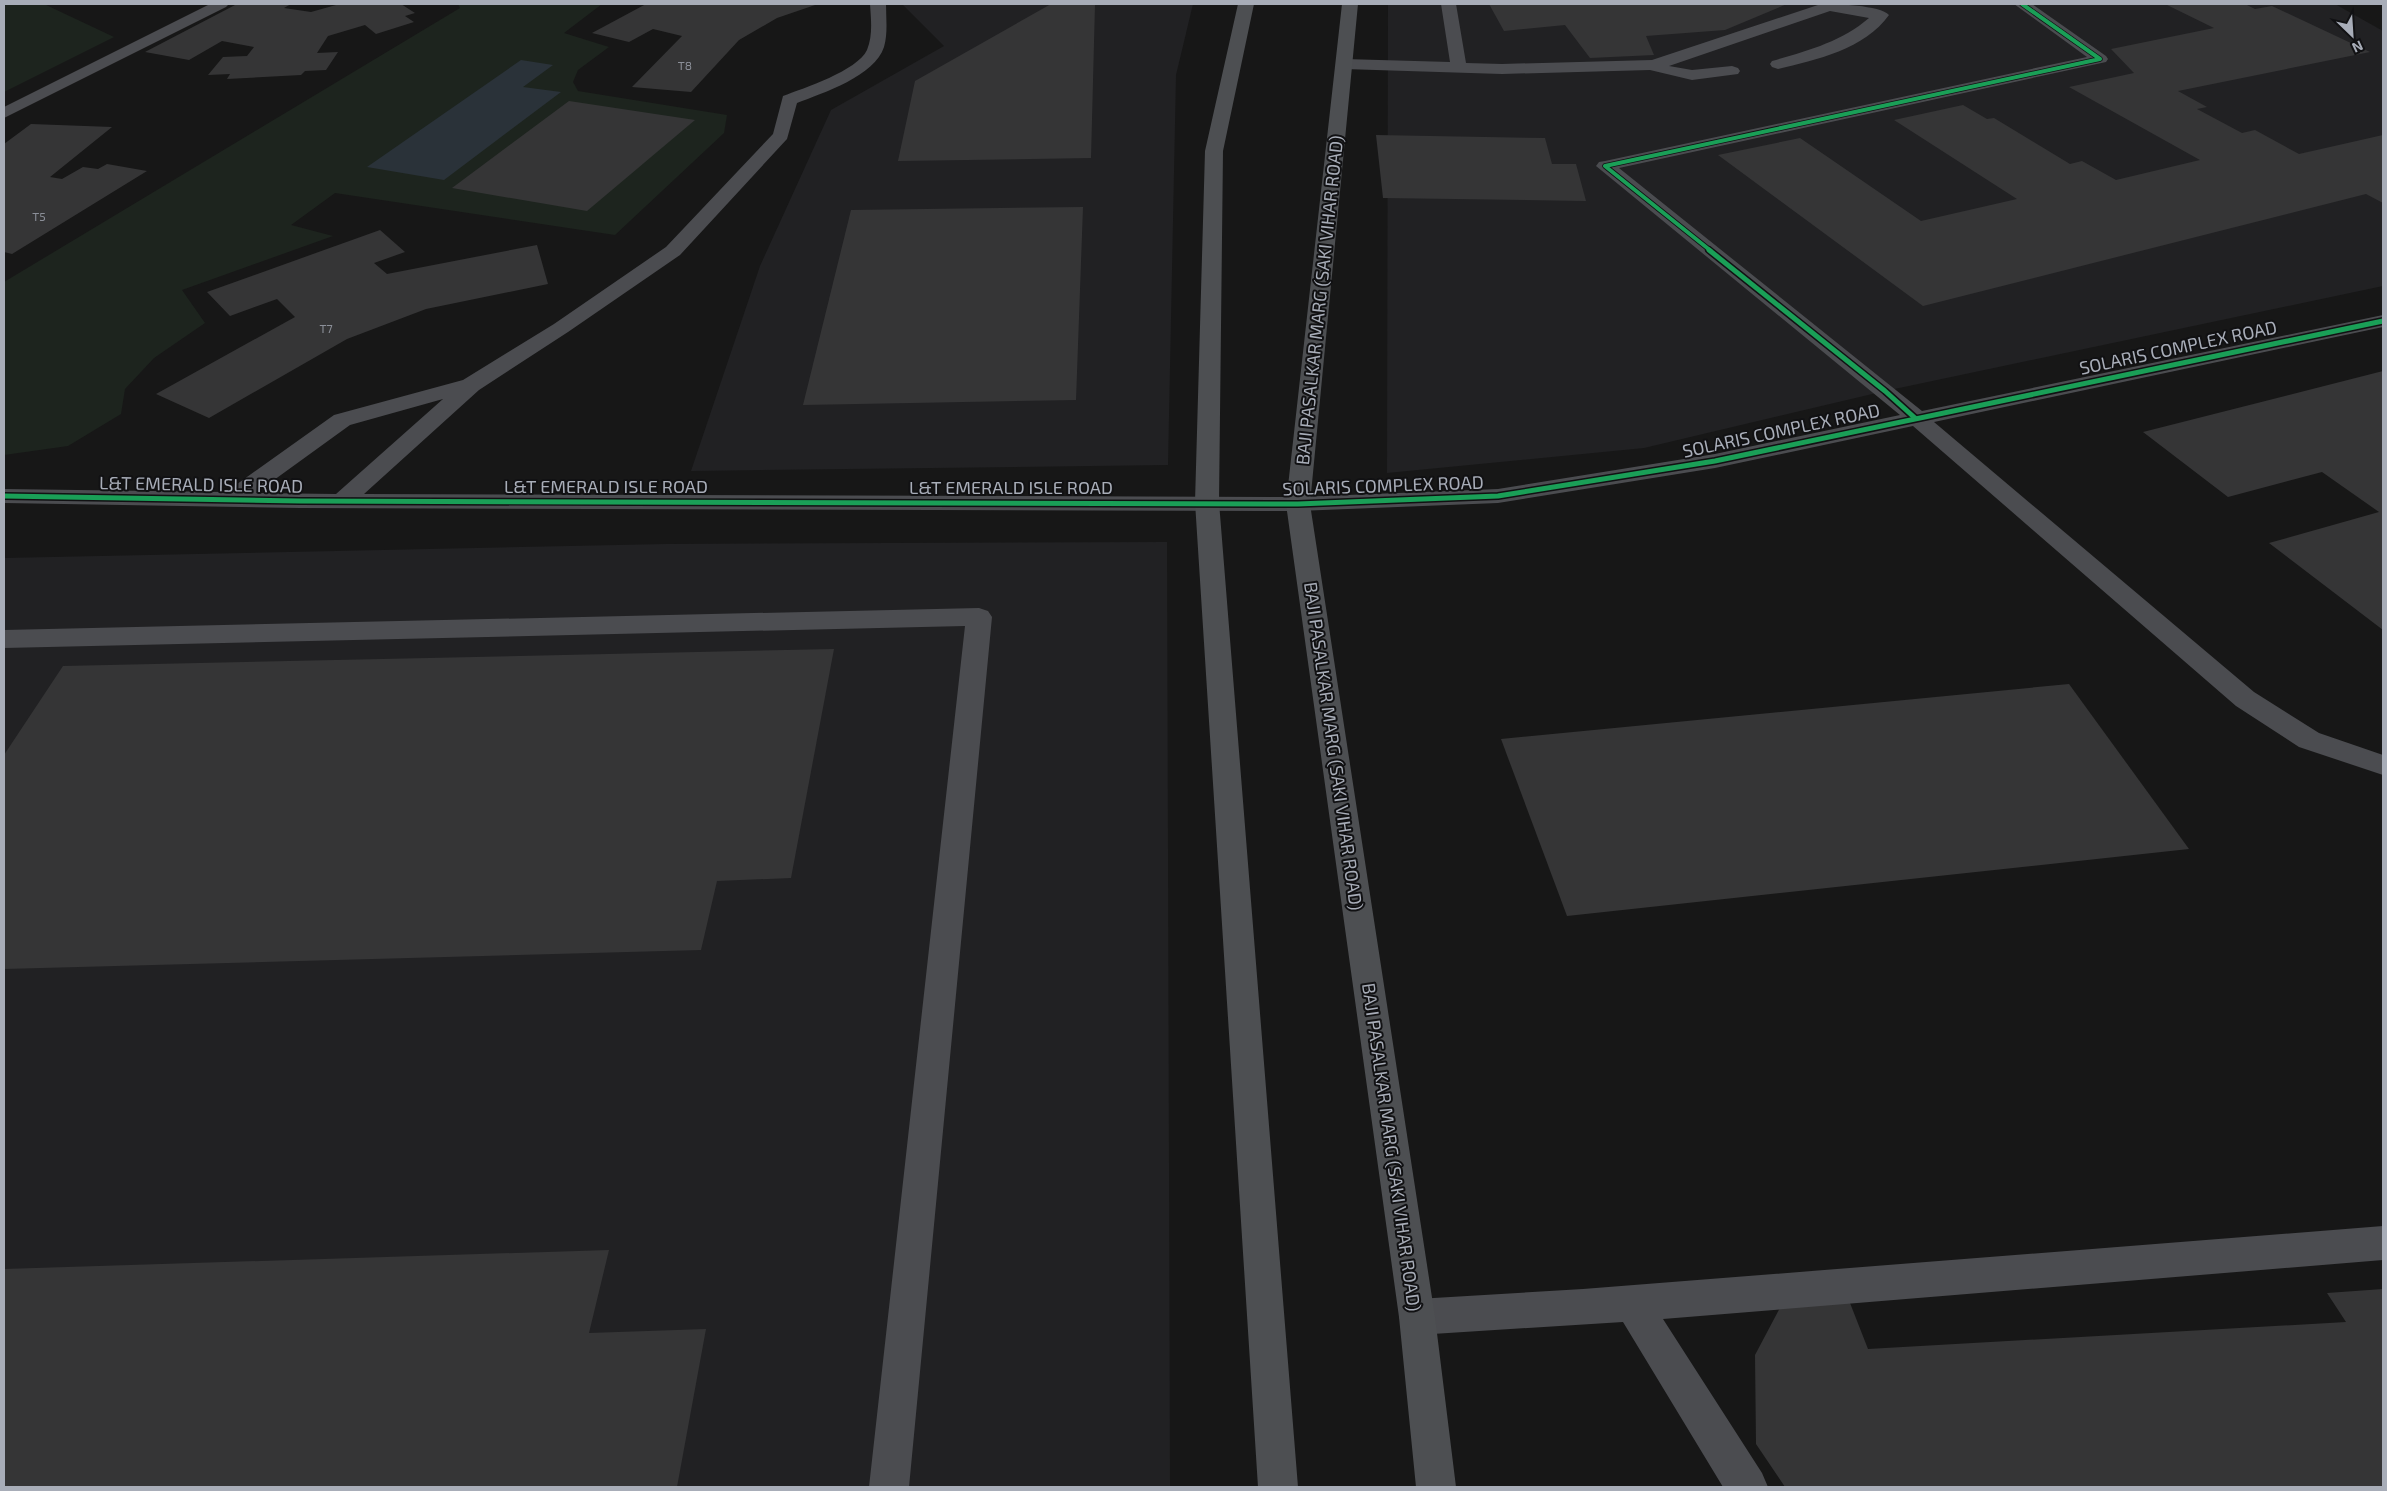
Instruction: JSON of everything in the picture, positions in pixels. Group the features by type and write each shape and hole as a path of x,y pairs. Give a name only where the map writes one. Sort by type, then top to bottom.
{"main road":[{"path":"1246,4 1214,151 1207,502 1278,1487"},
{"name":"BAJI PASALKAR MARG (SAKI VIHAR ROAD)","path":"1350,4 1298,504 1417,1317 1436,1487"}],"street":[{"path":"4,113 221,4"},
{"path":"343,500 471,385 561,328 673,251 781,135 789,100 846,76 873,54 878,34 878,4"},
{"path":"1448,4 1459,68"},
{"path":"2022,4 2100,59 1605,166 1885,391 2245,699 2309,740 2383,765"},
{"path":"1344,64 1502,70 1652,65 1829,5 1877,9 1860,34 1827,50 1778,64"},
{"path":"1652,65 1672,73 1700,77 1732,71"},
{"name":"SOLARIS COMPLEX ROAD","path":"1207,502 1298,504 1498,496 1715,461 2383,320"},
{"path":"231,500 342,420 471,385"},
{"name":"L&T EMERALD ISLE ROAD","path":"4,496 231,500 1207,502"},
{"path":"4,639 979,617 889,1487"},
{"path":"1417,1317 1632,1303 2383,1243"},
{"path":"1632,1303 1740,1479 1748,1487"}],"shaded area":[{"path":"4,4 44,4 114,37 4,92"},
{"path":"458,4 602,4 564,33 609,47 578,70 573,82 578,91 727,115 724,133 615,235 335,193 291,225 333,236 182,290 205,323 154,358 125,389 121,414 68,446 4,455 4,282 460,8"},
{"path":"902,4 1193,4 1176,75 1168,465 691,471 760,266 831,110 944,46"},
{"path":"1388,4 2335,4 2383,31 2383,286 1885,391 1644,448 1387,473"},
{"path":"521,60 553,65 523,87 561,92 444,180 367,167"},
{"path":"1167,542 1170,1487 4,1487 4,558 666,544"}],"building":[{"path":"237,4 291,4 284,8 311,12 335,4 401,4 415,13 405,16 414,22 376,34 365,25 328,36 317,53 338,52 326,70 305,71 301,75 227,79 230,74 208,75 223,57 247,56 254,47 222,41 189,60 145,52"},
{"path":"646,4 818,4 777,18 739,40 691,92 632,87 682,36 653,29 629,42 592,33"},
{"path":"1051,4 1095,4 1091,158 898,161 915,81"},
{"path":"1489,4 1787,4 1725,30 1646,36 1654,55 1590,58 1565,25 1504,31"},
{"path":"2165,4 2245,4 2255,9 2272,6 2370,52 2178,91 2207,107 2197,109 2242,133 2255,130 2299,154 2383,135 2383,203 2366,194 1923,306 1718,155 1800,138 1921,221 2017,199 1894,120 1963,105 1987,119 1994,118 2070,164 2082,161 2116,180 2200,160 2069,87 2134,73 2111,49 2214,28"},
{"path":"569,101 695,120 587,211 452,188"},
{"path":"31,124 112,127 50,177 62,179 83,167 98,169 107,164 147,171 12,254 4,252 4,144"},
{"path":"1376,135 1545,138 1552,164 1576,164 1586,201 1383,198"},
{"path":"1083,207 1076,400 803,405 851,210"},
{"path":"380,230 405,252 374,263 387,274 537,245 548,284 426,309 347,339 209,418 156,394 295,317 277,299 230,316 207,292"},
{"path":"2383,371 2383,630 2269,543 2379,512 2322,472 2228,497 2143,432"},
{"path":"834,649 791,878 717,881 701,950 4,969 4,755 63,666"},
{"path":"2069,684 2189,849 1567,916 1501,739"},
{"path":"609,1250 589,1333 706,1329 677,1487 4,1487 4,1269"},
{"path":"2383,1289 2383,1487 1785,1487 1756,1444 1755,1355 1782,1304 1850,1303 1868,1349 2346,1322 2327,1293"}],"cycle path":[{"path":"1915,418 1885,391 1605,166 2100,59 2022,4"},
{"path":"4,496 300,501 1298,504 1498,496 1715,461 2383,321"}]}
